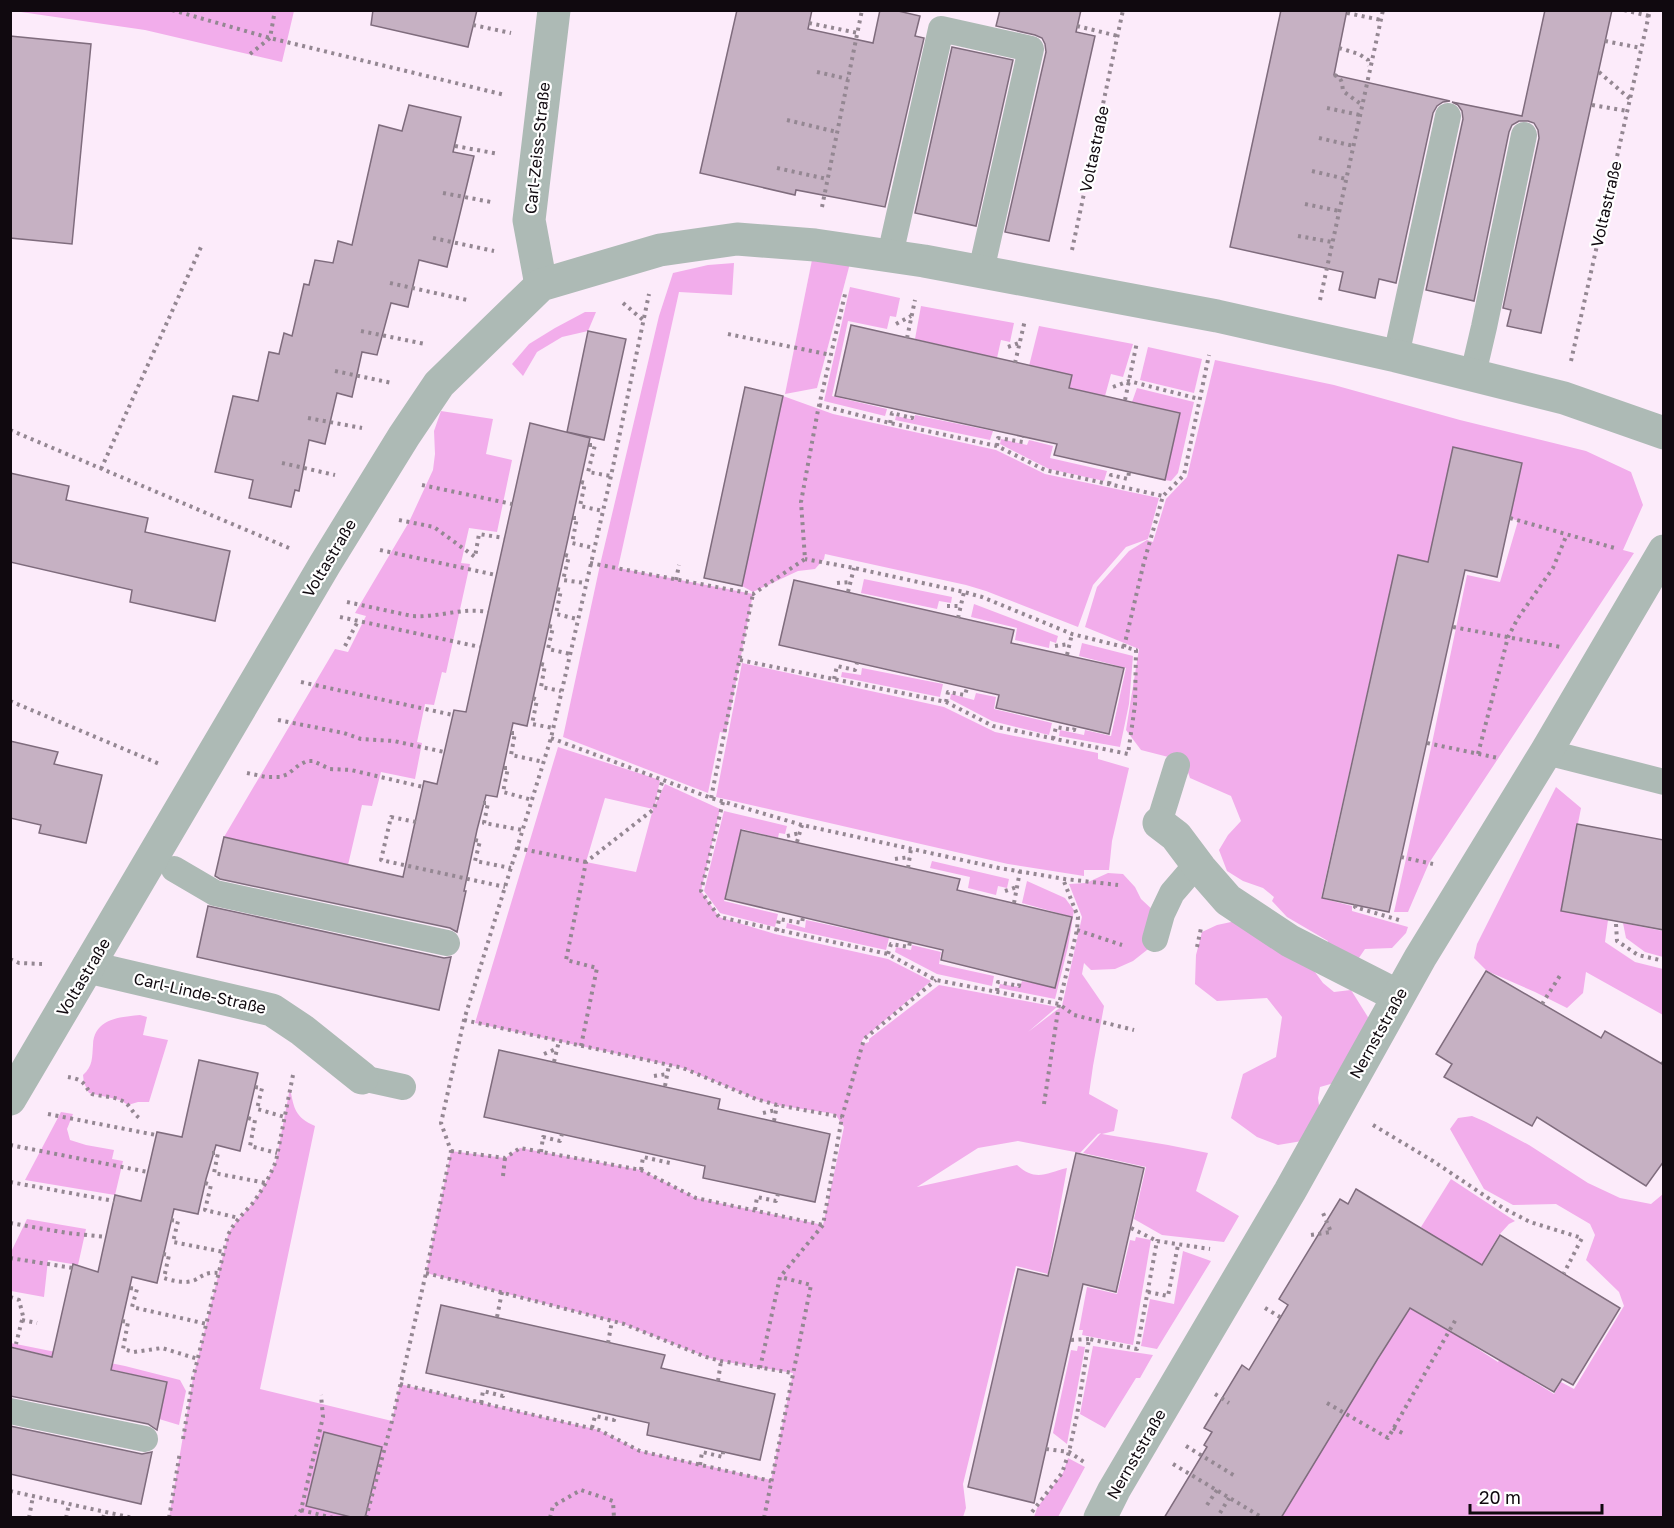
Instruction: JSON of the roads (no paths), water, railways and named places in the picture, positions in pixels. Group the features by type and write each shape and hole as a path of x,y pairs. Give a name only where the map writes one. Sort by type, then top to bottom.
{"street":[{"name":"Carl-Zeiss-Straße","path":"538,272 529,220 554,10"},
{"name":"Voltastraße","path":"10,1099 404,436 439,384 515,310 538,272 737,239 814,245 890,255 1216,316 1396,356 1564,398 1664,433"},
{"name":"Nernststraße","path":"1100,1518 1420,958 1603,654 1657,571"},
{"path":"1159,823 1176,836 1215,887 1228,900 1290,941 1398,996"},
{"name":"Carl-Linde-Straße","path":"88,967 272,1010 302,1030 362,1078"}],"lane":[{"path":"890,255 941,29 1030,49 981,271"},
{"path":"1396,356 1448,116"},
{"path":"1473,374 1524,135"},
{"path":"1541,760 1664,782"},
{"path":"1159,823 1177,765"},
{"path":"1155,939 1172,892 1197,864"},
{"path":"174,869 215,892 447,943"},
{"path":"362,1078 403,1087"},
{"path":"10,1411 145,1439"}]}
